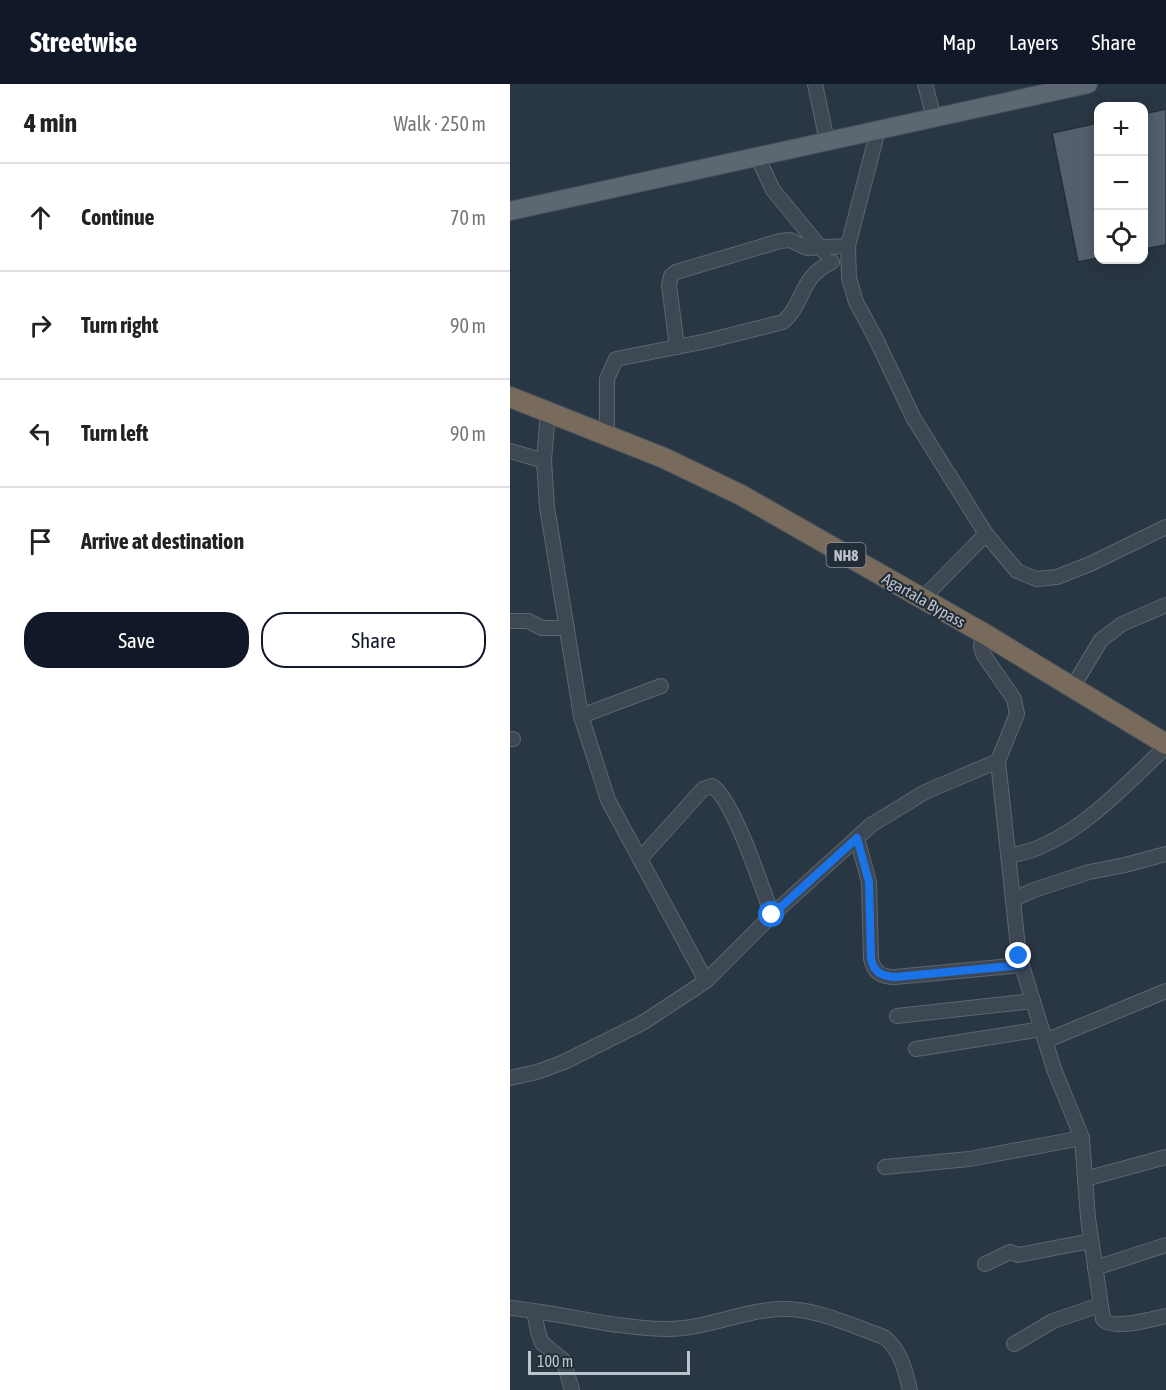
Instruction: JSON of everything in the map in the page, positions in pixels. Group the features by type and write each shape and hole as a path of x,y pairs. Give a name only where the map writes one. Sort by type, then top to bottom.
{"highway":[{"name":"Agartala Bypass","path":"510,397 664,458 741,495 983,633 1166,746"}],"main road":[{"path":"510,211 1088,84"}],"street":[{"path":"815,84 827,141"},
{"path":"925,84 934,118"},
{"path":"878,130 848,246 849,271 856,302 914,419 986,534 1017,571 1036,579 1057,577 1090,564 1166,527"},
{"path":"757,156 773,190 832,262 849,271"},
{"path":"677,347 669,285 671,276 676,272 780,241 790,240 807,248 848,246"},
{"path":"608,435 607,379 616,359 783,322 789,317 807,284 819,268 832,262"},
{"path":"548,412 544,461 546,500 581,716 608,800 706,981"},
{"path":"510,451 544,461"},
{"path":"922,599 986,534"},
{"path":"1072,688 1101,640 1122,624 1166,605"},
{"path":"510,621 528,621 542,628 567,628"},
{"path":"983,633 981,646 983,654 1014,699 1017,714 998,761 1022,965 1044,1035 1082,1138 1091,1241 1103,1319 1109,1324 1119,1325 1166,1316"},
{"path":"581,716 661,686"},
{"path":"1009,856 1045,845 1066,833 1092,814 1166,746"},
{"path":"510,1078 537,1072 595,1048 644,1022 706,981 772,915 871,825 925,792 998,761"},
{"path":"640,859 703,789 712,786 721,794 744,839 772,915"},
{"path":"857,838 869,882 871,959 873,968 878,973 895,977 1022,965"},
{"path":"1014,899 1089,872 1166,854"},
{"path":"916,1049 1044,1035 1166,991"},
{"path":"897,1016 1033,1001"},
{"path":"885,1167 969,1159 1082,1138"},
{"path":"1085,1179 1166,1157"},
{"path":"985,1264 1010,1252 1018,1255 1091,1241"},
{"path":"1095,1268 1166,1245"},
{"path":"1014,1344 1053,1321 1100,1305"},
{"path":"510,1308 663,1329 696,1327 753,1312 787,1309 819,1314 884,1337 892,1344 904,1367 910,1390"},
{"path":"534,1311 542,1343 563,1360 572,1390"}],"building":[{"path":"1166,109 1166,245 1148,248 1148,156 1148,113"},
{"path":"1094,124 1094,259 1078,262 1052,133"}],"route":[{"path":"772,915 857,838 866,864 869,882 871,959 873,968 878,973 895,977 1022,965 1019,956"}]}
